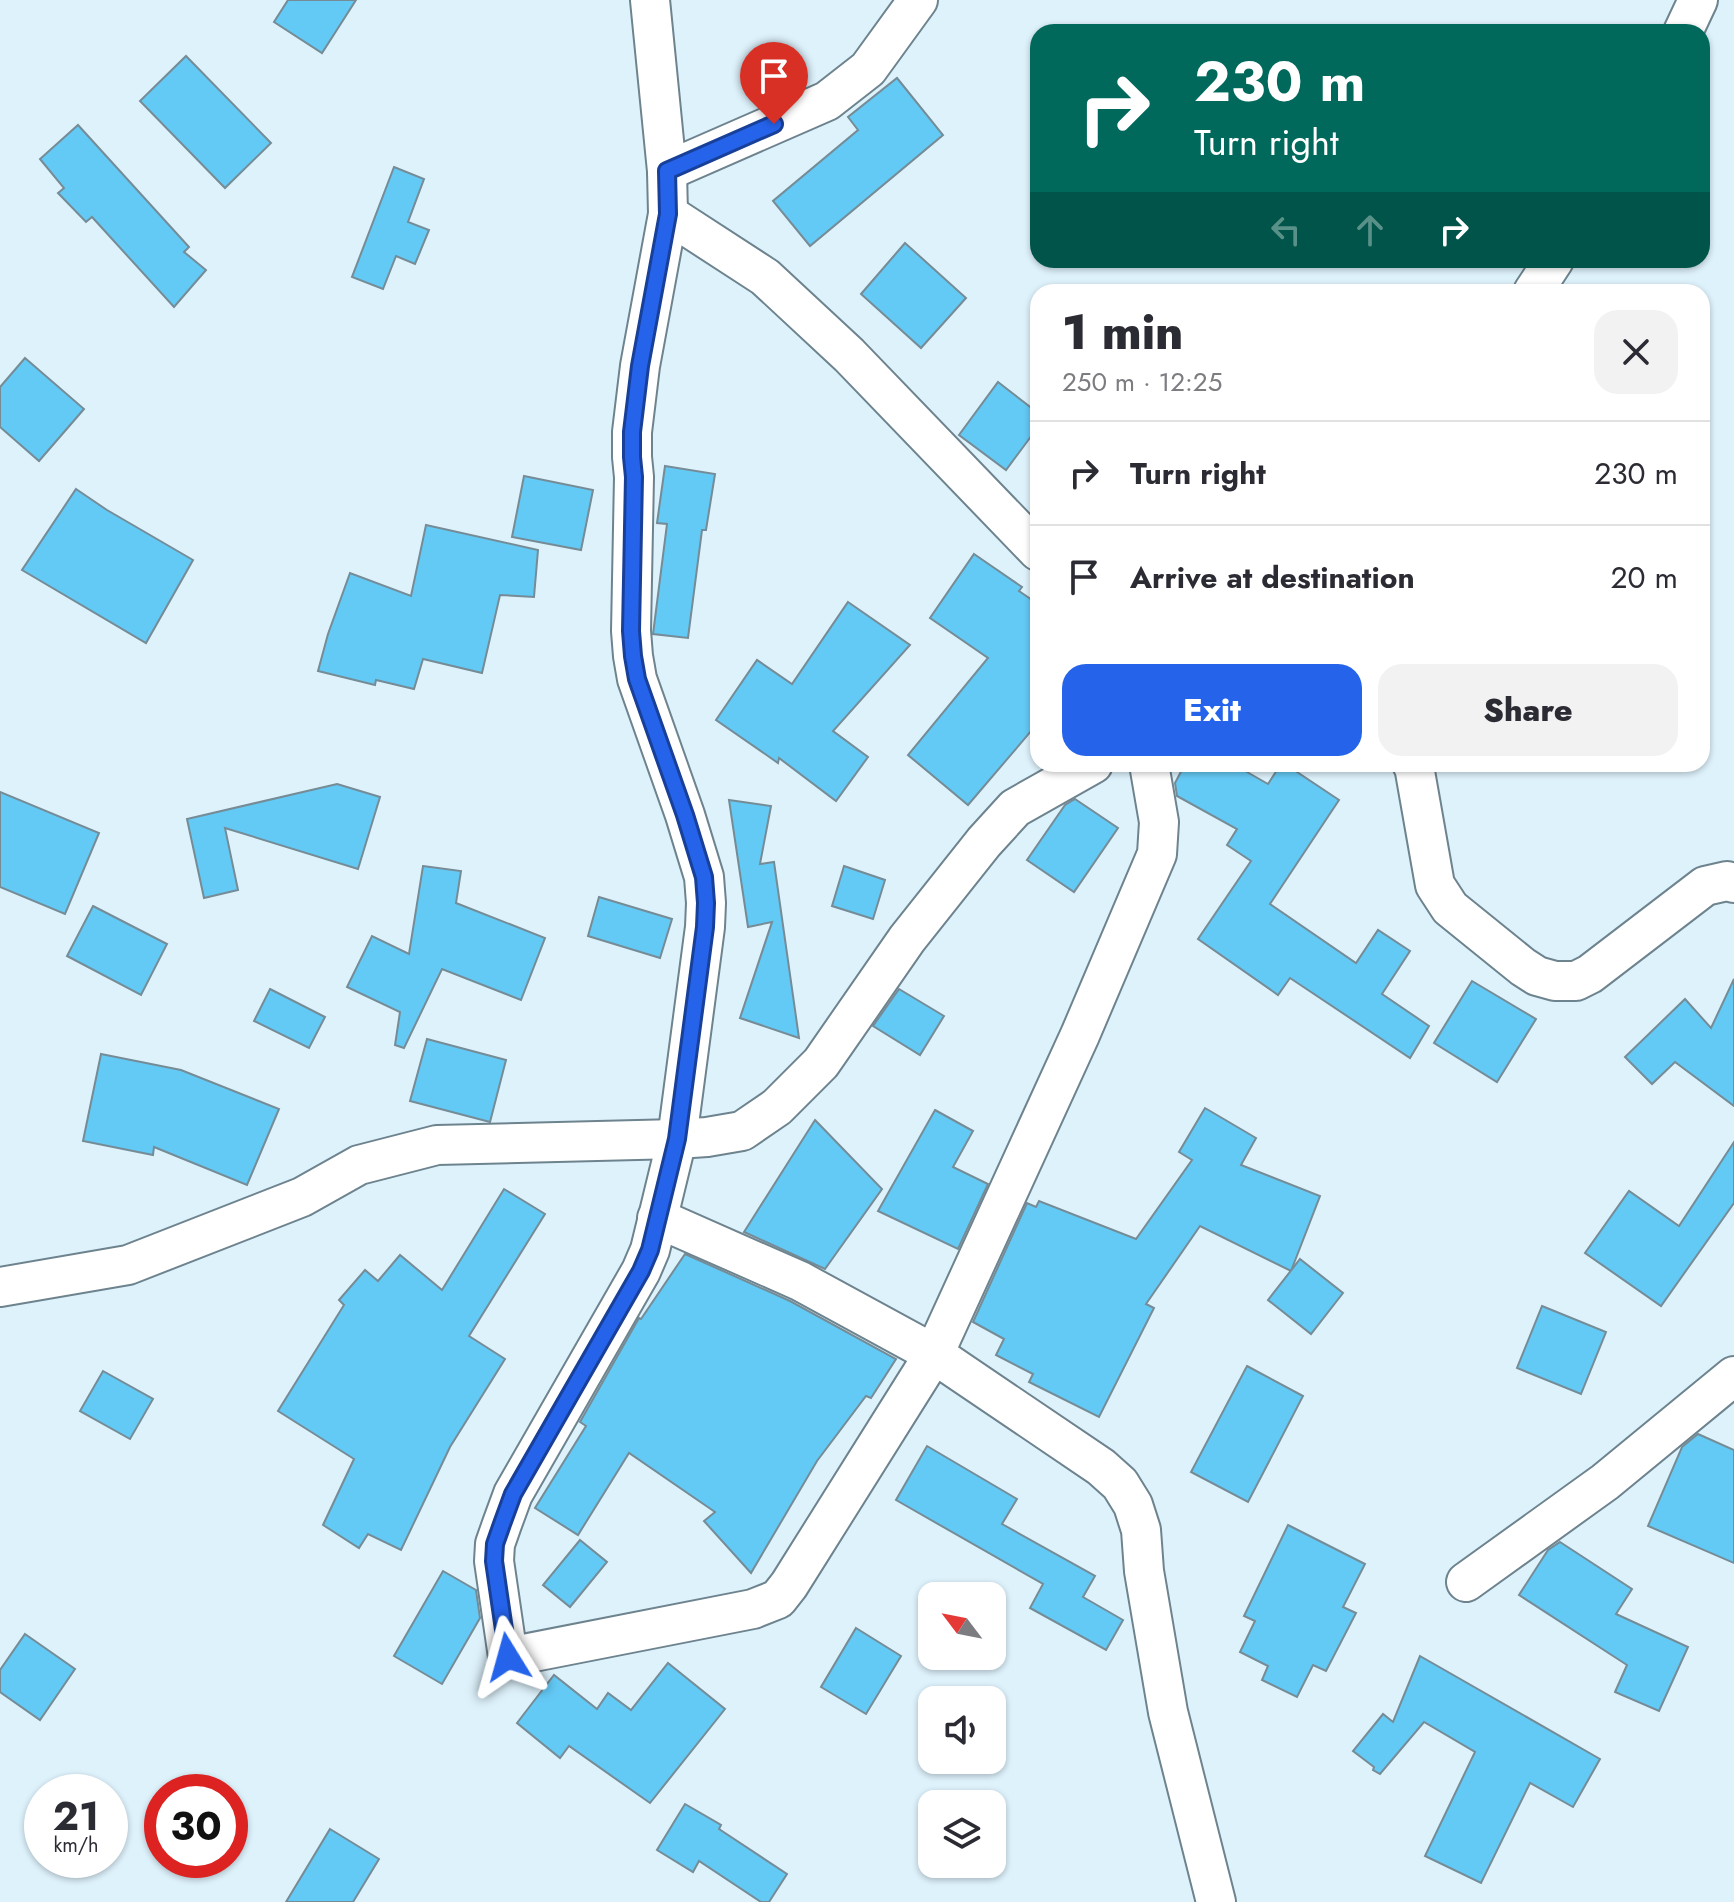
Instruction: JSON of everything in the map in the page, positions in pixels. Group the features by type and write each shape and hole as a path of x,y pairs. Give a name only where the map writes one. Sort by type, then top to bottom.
{"street":[{"path":"650,0 667,171 668,214 640,366 632,432 631,631 637,679 704,877 705,927 677,1139 650,1250 641,1271 513,1494 495,1544 494,1561 508,1657 753,1609 778,1599 789,1585 934,1354 1080,1035 1157,854 1159,822 1150,772"},
{"path":"667,171 827,101 868,69 918,0"},
{"path":"1687,24 1698,0"},
{"path":"668,214 765,277 849,355 1030,543"},
{"path":"0,1287 128,1265 302,1197 359,1165 437,1145 677,1139 742,1131 777,1107 821,1063 907,939 1015,808 1079,772"},
{"path":"1414,772 1435,885 1450,908 1537,976 1555,981 1576,981 1590,974 1705,886 1727,881 1734,883"},
{"path":"657,1218 800,1281 934,1354 1101,1467 1120,1484 1133,1505 1141,1530 1144,1571 1168,1712 1216,1902"},
{"path":"1466,1582 1605,1482 1734,1376"}],"building":[{"path":"288,0 356,0 322,53 274,22"},
{"path":"186,56 271,143 225,188 140,101"},
{"path":"897,78 943,135 810,246 773,201 858,130 848,117"},
{"path":"78,125 189,247 184,252 206,270 174,307 92,217 86,222 58,193 64,188 40,159"},
{"path":"394,167 424,179 408,222 429,230 415,264 396,256 383,289 352,277"},
{"path":"905,243 966,298 921,348 861,294"},
{"path":"25,358 84,409 39,461 0,427 0,387"},
{"path":"998,382 1030,407 1030,438 1006,470 959,435"},
{"path":"665,466 715,474 706,530 702,530 688,638 653,634 667,524 657,523"},
{"path":"524,476 593,490 581,550 512,537"},
{"path":"76,489 193,560 146,643 22,570"},
{"path":"426,525 538,550 534,597 500,595 482,673 423,659 414,689 376,680 375,685 318,671 350,573 411,596"},
{"path":"974,554 1022,587 1019,591 1030,599 1030,732 968,805 908,755 988,658 930,618"},
{"path":"848,602 910,645 833,731 868,757 836,801 779,758 778,763 716,720 757,660 792,684"},
{"path":"1181,772 1247,772 1268,784 1276,772 1297,772 1339,800 1270,904 1356,963 1378,930 1410,951 1382,994 1429,1026 1410,1058 1290,978 1278,995 1198,939 1251,861 1227,845 1237,829 1177,796 1175,783"},
{"path":"337,784 380,797 358,869 225,828 238,890 204,898 187,819"},
{"path":"0,792 99,833 65,914 0,887"},
{"path":"1075,799 1118,828 1074,892 1027,860 1065,805"},
{"path":"729,800 771,806 760,864 774,862 799,1038 740,1018 772,922 748,927"},
{"path":"423,866 461,871 456,903 545,938 521,1000 442,969 404,1048 395,1045 400,1012 347,987 372,936 409,954"},
{"path":"844,866 885,880 873,919 832,906"},
{"path":"599,897 672,919 660,958 588,936"},
{"path":"93,906 167,944 141,995 67,956"},
{"path":"1734,979 1734,1106 1675,1062 1652,1084 1625,1057 1685,999 1711,1028"},
{"path":"1472,981 1536,1019 1497,1082 1434,1043"},
{"path":"270,989 325,1017 309,1048 254,1021"},
{"path":"899,989 944,1016 920,1055 873,1026"},
{"path":"427,1039 506,1060 490,1122 410,1101"},
{"path":"101,1054 181,1070 279,1109 247,1185 154,1147 153,1155 83,1141"},
{"path":"1205,1108 1256,1138 1241,1165 1320,1196 1291,1271 1200,1226 1146,1304 1154,1308 1099,1417 1029,1382 1033,1374 996,1355 1004,1339 973,1322 1027,1203 1036,1207 1039,1201 1136,1239 1192,1160 1179,1152"},
{"path":"935,1110 973,1131 953,1167 988,1184 958,1249 878,1211"},
{"path":"815,1120 882,1189 825,1269 744,1232"},
{"path":"1734,1142 1734,1203 1661,1306 1585,1253 1629,1191 1679,1226"},
{"path":"504,1189 545,1214 469,1336 505,1359 450,1447 401,1550 368,1534 359,1548 323,1525 354,1459 278,1411 344,1305 339,1300 365,1270 378,1281 400,1255 442,1290"},
{"path":"685,1254 790,1301 896,1359 871,1398 866,1396 817,1461 751,1573 704,1521 715,1512 629,1453 578,1535 535,1508 586,1426 580,1422 639,1318"},
{"path":"1300,1259 1343,1293 1311,1334 1268,1300"},
{"path":"1542,1306 1606,1332 1581,1394 1517,1368"},
{"path":"1247,1366 1303,1396 1248,1502 1191,1472"},
{"path":"103,1371 153,1399 130,1439 80,1411"},
{"path":"1698,1434 1734,1450 1734,1563 1648,1526 1682,1447"},
{"path":"927,1446 1017,1499 1002,1524 1095,1576 1083,1597 1123,1620 1106,1650 1030,1608 1043,1584 896,1500"},
{"path":"1288,1525 1365,1564 1343,1607 1356,1613 1326,1671 1313,1665 1297,1697 1262,1680 1268,1666 1240,1652 1255,1621 1244,1616"},
{"path":"580,1540 607,1562 570,1607 543,1585"},
{"path":"1560,1542 1632,1589 1616,1614 1688,1647 1659,1711 1615,1692 1627,1665 1519,1595 1548,1550"},
{"path":"443,1571 476,1590 480,1618 442,1684 394,1656"},
{"path":"856,1628 901,1656 866,1714 821,1687"},
{"path":"25,1634 75,1669 40,1720 0,1692 0,1670"},
{"path":"1420,1656 1600,1759 1573,1807 1530,1783 1481,1883 1425,1856 1475,1752 1424,1722 1380,1774 1353,1751 1383,1714 1393,1722"},
{"path":"668,1663 725,1709 650,1803 569,1746 560,1758 517,1723 554,1675 597,1709 608,1693 631,1710"},
{"path":"685,1804 721,1825 719,1829 787,1874 769,1902 761,1902 699,1861 693,1872 657,1850"},
{"path":"330,1829 379,1859 353,1902 286,1902"}],"route":[{"path":"508,1657 494,1561 495,1544 513,1494 641,1271 650,1250 677,1139 705,927 704,877 637,679 631,631 632,432 640,366 668,214 667,171 774,124"}]}
